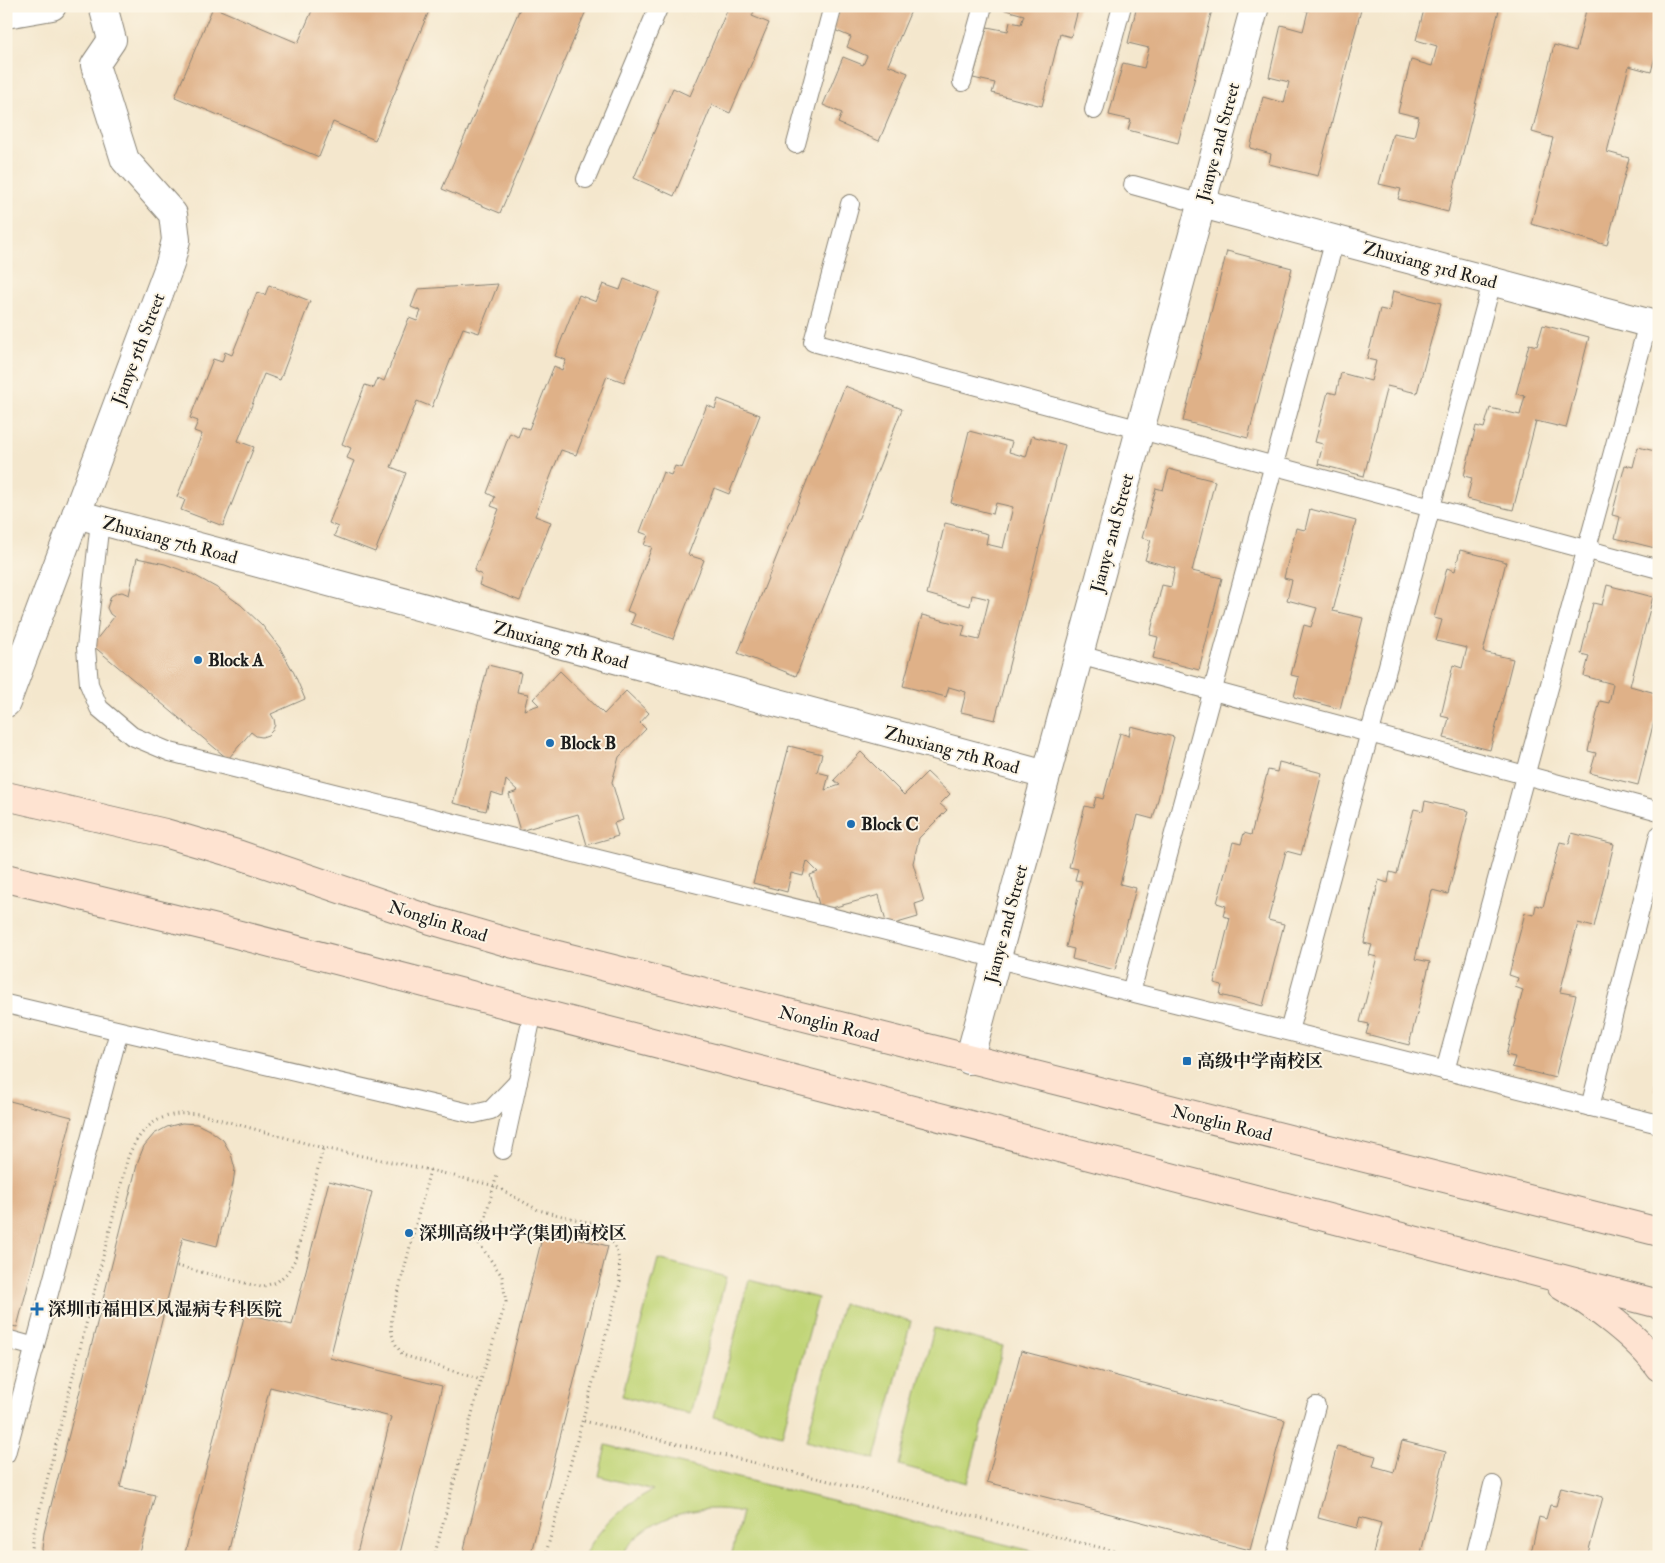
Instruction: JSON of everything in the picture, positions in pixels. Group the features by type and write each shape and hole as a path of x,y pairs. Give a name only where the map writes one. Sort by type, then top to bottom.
{"main road":[{"name":"Nonglin Road","path":"6,796 165,833 240,855 431,920 514,944 969,1060 1659,1232"},
{"path":"6,878 222,930 1659,1304"},
{"path":"1534,1271 1581,1297 1649,1352 1659,1367"}],"street":[{"path":"6,14 52,6"},
{"name":"Jianye 5th Street","path":"6,703 88,518 170,264 176,240 173,214 125,160 95,66 112,40 103,6"},
{"name":"Jianye 2nd Street","path":"969,1060 1255,6"},
{"name":"Zhuxiang 3rd Road","path":"1202,204 1653,325"},
{"name":"Zhuxiang 7th Road","path":"88,518 1046,775"}],"lane":[{"path":"586,179 659,6"},
{"path":"796,144 833,6"},
{"path":"962,82 983,6"},
{"path":"1094,110 1122,6"},
{"path":"1133,185 1202,204"},
{"path":"850,204 813,342 1659,569"},
{"path":"1131,992 1336,240"},
{"path":"1289,1031 1492,282"},
{"path":"1445,1071 1586,550 1653,325"},
{"path":"88,518 86,648 89,684 98,708 132,736 170,752 1659,1124"},
{"path":"1078,655 1659,811"},
{"path":"1590,1107 1659,835"},
{"path":"6,1004 474,1114 491,1110 518,1082"},
{"path":"503,1150 533,1012"},
{"path":"6,1454 119,1031"},
{"path":"6,1339 35,1347"},
{"path":"1275,1557 1316,1406"},
{"path":"1475,1557 1493,1485"}],"path":[{"path":"34,1557 32,1549 34,1532 128,1157 135,1141 147,1126 163,1117 182,1112 200,1114 323,1148 430,1170 495,1186 538,1210 591,1223 614,1244 619,1259 620,1282 545,1557"},
{"path":"177,1266 261,1287 277,1282 288,1273 295,1260 323,1148"},
{"path":"434,1557 481,1380 506,1302 502,1276 478,1242 495,1186 503,1150"},
{"path":"430,1170 390,1329 395,1345 403,1355 481,1380"},
{"path":"583,1421 1139,1557"}],"green space":[{"path":"658,1259 726,1277 690,1414 622,1396"},
{"path":"749,1280 818,1298 782,1435 714,1417"},
{"path":"842,1304 911,1321 875,1459 806,1441"},
{"path":"934,1328 1003,1346 967,1483 899,1465"},
{"path":"606,1445 1056,1557 731,1557 742,1512 708,1509 690,1511 658,1523 631,1543 620,1557 583,1557 597,1535 621,1510 653,1490 599,1476"}],"building":[{"path":"314,6 431,6 375,140 333,122 319,157 175,97 213,7 298,43"},
{"path":"521,6 588,6 500,213 442,189"},
{"path":"729,6 756,6 752,16 769,23 730,113 712,105 674,196 634,178 673,88 690,96"},
{"path":"841,6 913,6 888,65 908,73 879,141 838,123 842,113 823,105 843,57 863,65 867,56 847,47 851,37 832,29"},
{"path":"1003,6 1079,6 1071,37 1060,34 1042,106 992,93 995,83 973,78 987,27 1008,31 1010,22 1021,24 1024,15 1002,9"},
{"path":"1137,6 1213,6 1178,143 1128,130 1131,120 1109,115 1123,63 1144,68 1149,48 1128,43"},
{"path":"1294,6 1362,6 1318,176 1269,164 1271,154 1250,148 1263,97 1284,103 1289,82 1269,77 1281,25 1303,31 1308,11"},
{"path":"1425,6 1500,6 1448,212 1398,199 1401,189 1379,184 1393,133 1414,137 1419,117 1398,112 1411,60 1432,66 1437,46 1416,40"},
{"path":"1587,6 1659,6 1659,42 1651,72 1629,66 1607,152 1629,158 1607,245 1531,224 1553,138 1532,132 1554,45 1576,51"},
{"path":"1227,251 1292,268 1248,438 1183,421"},
{"path":"624,279 659,292 624,382 607,376 576,455 561,450 535,516 551,522 520,601 479,585 482,575 474,571 499,509 491,506 495,497 487,493 510,433 518,437 522,427 529,429 554,366 562,370 566,360 555,356 579,295 596,302 603,284 620,290"},
{"path":"498,284 479,333 463,328 432,407 417,401 391,467 406,473 375,552 334,536 338,527 329,523 354,461 347,458 351,448 342,444 365,385 374,388 378,378 384,381 409,318 417,321 421,311 411,307 418,289"},
{"path":"269,285 310,301 280,380 264,374 238,441 254,447 223,526 181,510 185,500 177,497 202,434 194,431 198,421 190,418 213,359 222,362 225,352 232,355 257,292 265,295"},
{"path":"1393,291 1441,303 1417,393 1387,386 1364,476 1318,464 1323,444 1315,442 1328,392 1336,394 1341,373 1371,381 1376,361 1367,359 1380,309 1389,311"},
{"path":"1543,325 1589,337 1566,428 1536,421 1513,510 1467,499 1472,478 1464,476 1476,426 1484,428 1490,408 1520,415 1525,396 1516,394 1529,344 1537,346"},
{"path":"845,386 902,409 796,676 738,653"},
{"path":"718,399 760,415 729,494 714,488 688,555 704,560 673,639 631,624 635,614 627,611 652,547 644,545 648,535 640,532 663,472 671,475 675,466 682,468 707,405 715,409"},
{"path":"969,431 1012,442 1009,452 1026,457 1032,436 1065,445 995,720 961,712 966,692 949,687 946,697 903,686 922,615 965,626 962,636 979,640 989,599 972,595 970,606 927,594 945,523 988,534 986,544 1003,548 1013,507 996,503 993,514 951,503"},
{"path":"1638,447 1659,452 1659,549 1615,538 1620,517 1612,515 1625,465 1633,467"},
{"path":"1169,469 1215,481 1192,571 1222,578 1199,670 1153,658 1158,637 1150,635 1162,585 1171,587 1175,568 1145,560 1151,540 1142,538 1156,488 1163,490"},
{"path":"1310,509 1356,521 1333,611 1363,618 1340,709 1294,697 1299,677 1291,675 1304,625 1311,627 1317,608 1287,600 1292,580 1284,578 1296,528 1305,530"},
{"path":"1460,550 1506,562 1483,652 1513,659 1490,750 1444,738 1449,718 1441,716 1453,665 1462,668 1467,648 1436,641 1442,620 1434,618 1447,568 1455,571"},
{"name":"Block A","path":"137,558 165,564 192,574 217,588 241,605 262,625 280,648 294,673 305,699 271,714 275,725 272,731 262,737 256,736 251,732 228,759 92,645 114,617 107,608 111,596 122,592 129,595"},
{"path":"1607,585 1653,597 1630,686 1659,694 1659,701 1638,785 1590,773 1596,753 1588,751 1600,701 1609,703 1613,684 1584,676 1589,656 1581,654 1593,603 1602,605"},
{"name":"Block B","path":"488,665 521,673 517,692 528,694 524,710 539,705 533,699 560,671 604,714 626,691 649,713 640,723 646,729 619,757 612,782 623,820 614,823 618,836 587,845 578,814 520,831 509,794 518,791 506,780 503,796 491,792 486,811 453,803"},
{"path":"1131,726 1174,737 1153,819 1138,815 1120,884 1136,888 1115,970 1072,959 1074,949 1066,947 1082,881 1075,880 1078,869 1069,867 1085,806 1093,808 1096,797 1103,799 1120,733 1129,736"},
{"name":"Block C","path":"789,746 822,754 817,772 829,775 825,790 840,785 834,780 861,752 904,795 927,772 950,794 940,804 947,810 919,838 913,863 924,901 915,904 918,917 887,926 879,895 821,911 810,875 818,872 807,861 803,876 791,873 787,892 753,883"},
{"path":"1279,762 1322,773 1301,855 1286,851 1268,920 1284,924 1263,1006 1220,995 1222,985 1214,983 1230,918 1223,916 1226,906 1217,903 1233,842 1241,844 1244,833 1251,835 1268,770 1277,772"},
{"path":"1425,801 1469,811 1448,894 1432,890 1415,959 1430,962 1409,1045 1366,1034 1369,1024 1360,1022 1377,957 1369,955 1372,945 1364,943 1379,880 1388,883 1390,872 1397,874 1414,809 1423,811"},
{"path":"1572,833 1614,844 1594,927 1578,923 1560,992 1576,995 1555,1078 1512,1067 1515,1057 1506,1055 1523,990 1515,987 1518,978 1509,975 1525,913 1534,915 1536,905 1543,907 1560,842 1569,844"},
{"path":"1659,1075 1659,1091 1654,1090"},
{"path":"6,1100 72,1117 17,1327 6,1325"},
{"path":"182,1123 197,1124 223,1140 231,1154 235,1169 217,1246 183,1237 120,1487 155,1495 139,1557 44,1557 42,1549 44,1533 138,1161 144,1146 154,1134 167,1127"},
{"path":"329,1181 372,1192 330,1358 442,1386 399,1557 356,1557 391,1417 270,1387 227,1557 184,1557 245,1313 292,1325"},
{"path":"544,1230 608,1246 530,1557 462,1557"},
{"path":"1021,1351 1285,1420 1250,1550 987,1482"},
{"path":"1402,1441 1446,1452 1420,1557 1372,1557 1381,1523 1360,1517 1357,1528 1318,1518 1337,1446 1376,1456 1373,1466 1394,1472"},
{"path":"1561,1487 1603,1497 1587,1557 1530,1557 1539,1517 1546,1519 1550,1505 1556,1506"}],"place":[{"name":"Block A","path":"198,660"},
{"name":"Block B","path":"550,743"},
{"name":"Block C","path":"851,824"},
{"name":"高级中学南校区","path":"1187,1061"},
{"name":"深圳高级中学(集团)南校区","path":"409,1233"},
{"name":"深圳市福田区风湿病专科医院","path":"37,1309"}]}
